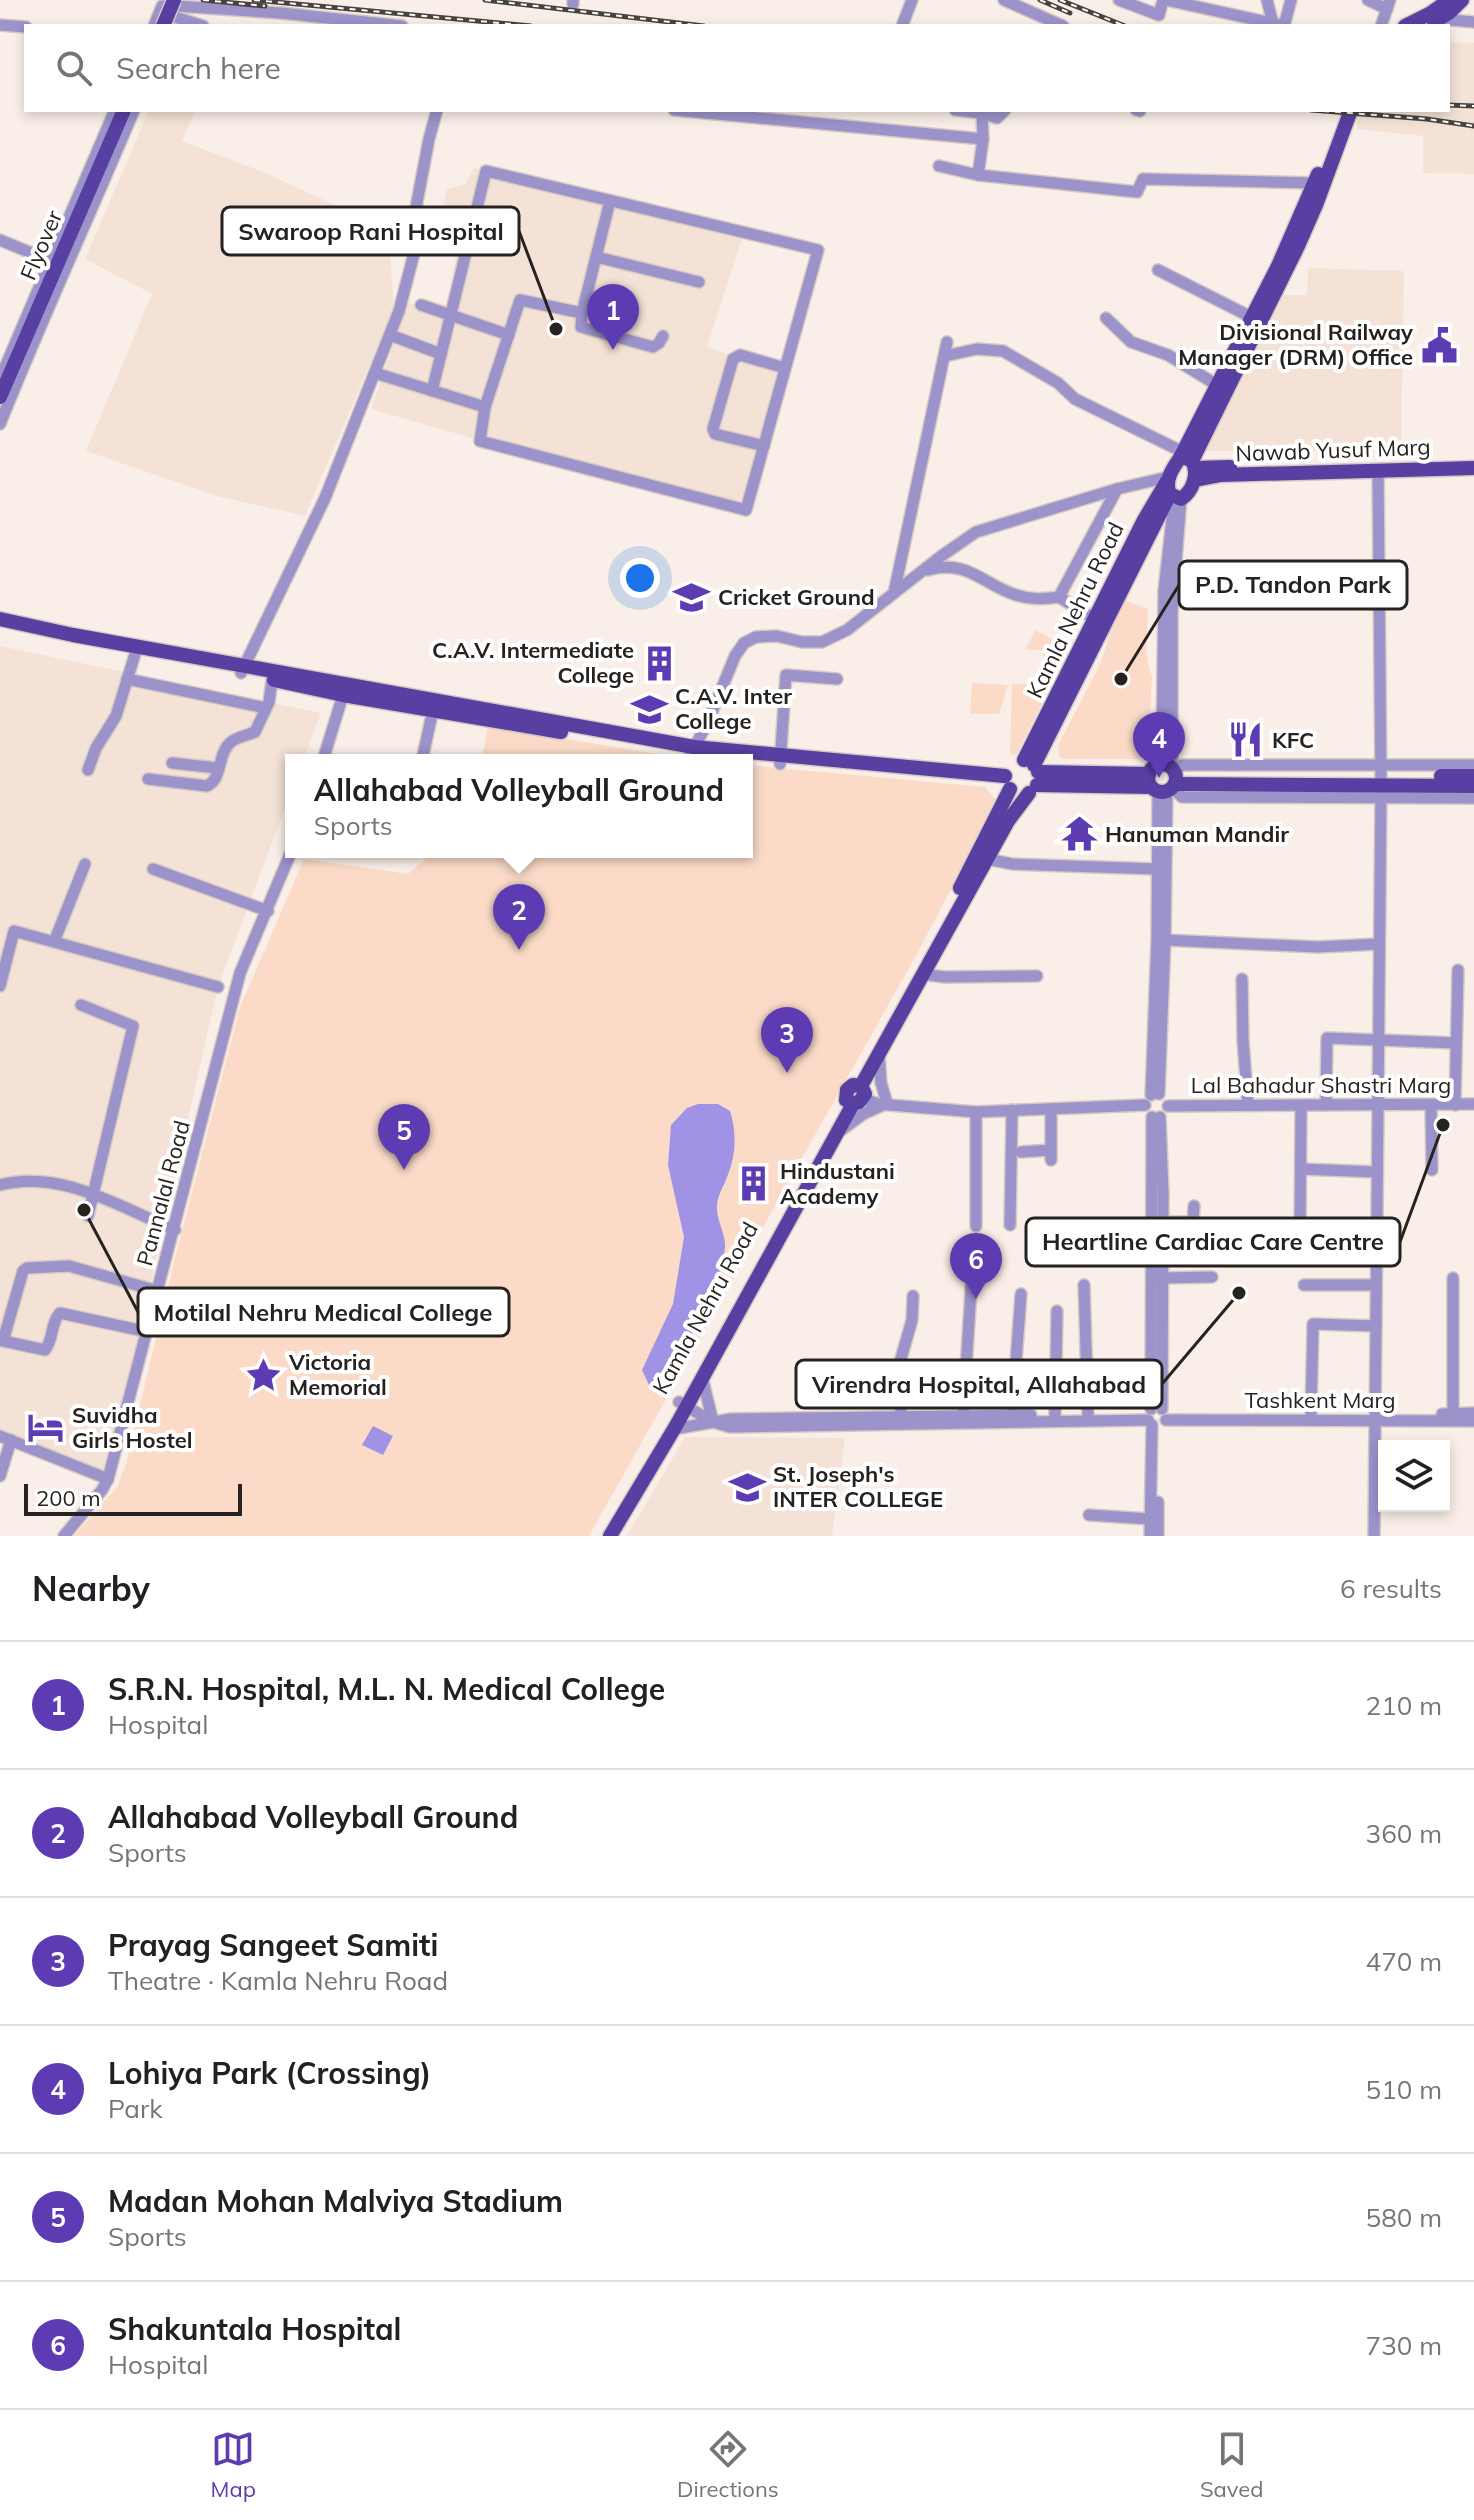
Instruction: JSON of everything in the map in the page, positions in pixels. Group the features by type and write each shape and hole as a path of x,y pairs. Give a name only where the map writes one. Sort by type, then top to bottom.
{"main road":[{"path":"1409,24 1449,0"},
{"path":"1429,24 1462,0"},
{"name":"Flyover","path":"0,397 123,112"},
{"path":"1340,112 1294,243 1189,464 1172,490 1185,497 1189,464 1217,385 1251,317 1294,243 1321,193 1350,112"},
{"path":"1189,464 1474,460"},
{"name":"Nawab Yusuf Marg","path":"1189,464 1221,475 1474,468"},
{"name":"Kamla Nehru Road","path":"1032,775 1095,619 1144,520 1172,490"},
{"name":"Kamla Nehru Road","path":"601,1536 683,1404 1008,821 1172,490"},
{"path":"0,619 243,669 721,754"},
{"path":"0,627 135,654 243,669 272,680 343,695 710,754"},
{"path":"753,757 1007,783 1017,794 1032,775"},
{"path":"753,760 780,760"},
{"path":"1007,783 1010,766 1032,775 1474,786"},
{"path":"1381,782 1474,776"},
{"name":"Kamla Nehru Road","path":"610,1536 674,1429 683,1404 702,1377 836,1134 951,905 1007,783"}],"street":[{"path":"903,24 912,0"},
{"path":"1004,0 1058,24"},
{"path":"1119,0 1159,15 1165,0 1276,24"},
{"path":"1267,0 1280,24"},
{"path":"1281,24 1291,0"},
{"path":"1368,0 1388,4 1382,24"},
{"path":"155,24 162,6 199,24"},
{"path":"172,12 281,13 383,24"},
{"path":"1439,19 1474,22"},
{"path":"0,25 24,27"},
{"path":"0,379 114,112"},
{"path":"0,424 133,112"},
{"path":"243,669 325,498 399,311 422,223 414,218 436,112"},
{"path":"695,112 983,139"},
{"path":"973,112 997,118 1003,112"},
{"path":"978,175 983,139 982,113"},
{"path":"939,166 978,175 1137,192 1143,179 1314,183"},
{"path":"432,391 486,171 818,250 746,510 480,441 485,407 520,300 582,313"},
{"path":"610,201 581,327 653,347 663,336"},
{"path":"0,240 51,261"},
{"path":"596,257 699,282"},
{"path":"1158,270 1251,317"},
{"path":"421,305 509,335"},
{"path":"1106,318 1131,342 1168,355 1217,385"},
{"path":"390,335 441,354"},
{"path":"894,593 947,342"},
{"path":"945,356 977,349 1003,351 1058,383 1075,399 1189,464"},
{"path":"764,446 715,434 713,429 733,359 740,355 785,368"},
{"path":"375,373 485,407"},
{"path":"1374,1536 1381,782 1378,470"},
{"path":"692,751 708,722 735,656 744,643 756,637 777,636 802,642 822,642 847,630 976,532 1117,489 1172,490 1164,590 1162,739 1166,780 1165,940 1152,1098 1147,1112 1156,1117"},
{"path":"1059,597 1117,489"},
{"path":"920,573 941,566 969,570 1015,595 1033,600 1059,597 1095,619"},
{"path":"88,770 100,740 116,716 135,654"},
{"path":"780,760 786,675 837,679"},
{"path":"127,679 266,708"},
{"path":"148,779 207,786 216,780 217,768 230,742 255,732 266,708 272,680"},
{"path":"325,754 343,695"},
{"path":"423,754 433,710"},
{"path":"172,763 217,768"},
{"path":"1166,780 1182,797 1381,782 1474,765"},
{"path":"1152,1098 1157,869 1166,780"},
{"path":"1381,782 1474,798"},
{"name":"Pannalal Road","path":"64,1536 108,1479 240,973 289,858"},
{"path":"987,859 1038,866 1157,869"},
{"path":"54,942 85,864"},
{"path":"153,869 268,911"},
{"path":"0,986 14,931 218,987"},
{"path":"1165,940 1318,947 1379,944"},
{"path":"1455,1105 1458,970"},
{"path":"922,974 944,977 1037,976"},
{"path":"1242,979 1248,1105"},
{"path":"81,1005 133,1026 88,1216"},
{"path":"1326,1105 1327,1038 1456,1043"},
{"path":"879,1054 881,1083 887,1103"},
{"path":"857,1094 887,1103 976,1112 1166,1099 1166,1113 1156,1117"},
{"path":"836,1134 863,1114 887,1103"},
{"name":"Lal Bahadur Shastri Marg","path":"1168,1106 1474,1104"},
{"path":"1431,1105 1432,1170"},
{"path":"1300,1234 1301,1106"},
{"path":"1021,1152 1051,1155 1051,1109"},
{"path":"1010,1225 1012,1110"},
{"path":"976,1112 976,1226"},
{"path":"1150,1536 1163,1222 1156,1117"},
{"path":"1156,1117 1158,1536"},
{"path":"1301,1169 1377,1172"},
{"path":"0,1185 16,1181 68,1184 175,1230"},
{"path":"1163,1222 1193,1222 1194,1206"},
{"path":"1302,1254 1377,1252"},
{"path":"148,1332 60,1313 45,1350 3,1341 23,1271 27,1268 69,1266 158,1291"},
{"path":"963,1416 972,1274"},
{"path":"1162,1278 1212,1277"},
{"path":"1453,1278 1453,1413"},
{"path":"1084,1285 1088,1415"},
{"path":"1304,1285 1376,1285"},
{"path":"1012,1415 1021,1294"},
{"path":"901,1417 900,1362 912,1320 913,1296"},
{"path":"1055,1415 1057,1311"},
{"path":"1311,1414 1313,1324 1376,1326"},
{"path":"674,1429 713,1422 702,1377"},
{"name":"Tashkent Marg","path":"683,1404 713,1422 730,1427 1311,1414 1474,1421"},
{"name":"Tashkent Marg","path":"713,1422 731,1419 1012,1415 1375,1417 1474,1413"},
{"path":"0,1476 6,1438 108,1479"},
{"path":"1089,1515 1150,1519"}],"shaded area":[{"path":"1450,42 1474,43 1474,174 1423,173 1423,136 1357,129 1358,112 1450,112"},
{"path":"148,112 195,112 182,141 263,172 344,209 344,231 389,242 394,308 305,516 217,496 86,451 152,294 85,259"},
{"path":"474,168 742,239 707,347 780,371 742,516 371,409 408,303 446,310 458,248 434,243 447,189 465,184"},
{"path":"1308,268 1404,271 1401,452 1205,451 1282,295 1307,295"},
{"path":"1121,599 1148,609 1147,652 1152,676 1148,754 1138,759 1062,759 1058,746 1101,662"},
{"path":"1036,630 1074,652 1058,681 1047,679 1042,672 1044,651 1025,649"},
{"path":"0,646 321,713 305,754 285,754 285,808 218,987 105,1485 0,1432"},
{"path":"972,683 1008,685 999,714 970,714"},
{"path":"1012,684 1051,685 1016,755 1010,754"},
{"path":"488,726 657,754 483,754"},
{"path":"753,766 985,787 997,801 917,954 589,1536 74,1536 117,1487 126,1464 240,1007 304,859 408,874 427,858 753,858"},
{"path":"698,1104 718,1104 730,1111 732,1119 734,1153 717,1206 725,1247 716,1282 690,1338 660,1386 649,1385 642,1370 673,1304 684,1237 668,1165 671,1125 687,1108"},
{"path":"373,1426 393,1436 383,1455 362,1445"},
{"name":"St. Joseph's INTER COLLEGE","path":"685,1437 845,1438 832,1536 627,1536"}],"railway":[{"path":"203,0 265,6"},
{"path":"254,0 510,24"},
{"path":"485,0 687,24"},
{"path":"1040,0 1070,13"},
{"path":"1060,0 1120,24"},
{"path":"1450,105 1474,106"},
{"path":"1337,112 1474,126"}],"place":[{"name":"Swaroop Rani Hospital","path":"556,329"},
{"name":"Divisional Railway Manager (DRM) Office","path":"1439,345"},
{"name":"S.R.N. Hospital, M.L. N. Medical College","path":"613,350"},
{"name":"Cricket Ground","path":"692,597"},
{"name":"C.A.V. Intermediate College","path":"660,663"},
{"name":"P.D. Tandon Park","path":"1121,679"},
{"name":"C.A.V. Inter College","path":"649,709"},
{"name":"KFC","path":"1246,740"},
{"name":"Lohiya Park (Crossing)","path":"1159,778"},
{"name":"Hanuman Mandir","path":"1079,834"},
{"name":"Allahabad Volleyball Ground","path":"519,950"},
{"name":"Prayag Sangeet Samiti","path":"787,1073"},
{"name":"Heartline Cardiac Care Centre","path":"1443,1125"},
{"name":"Madan Mohan Malviya Stadium","path":"404,1170"},
{"name":"Hindustani Academy","path":"754,1184"},
{"name":"Motilal Nehru Medical College","path":"84,1210"},
{"name":"Virendra Hospital, Allahabad","path":"1239,1293"},
{"name":"Shakuntala Hospital","path":"976,1299"},
{"name":"Victoria Memorial","path":"263,1375"},
{"name":"Suvidha Girls Hostel","path":"46,1428"},
{"name":"St. Joseph's INTER COLLEGE","path":"747,1487"}]}
